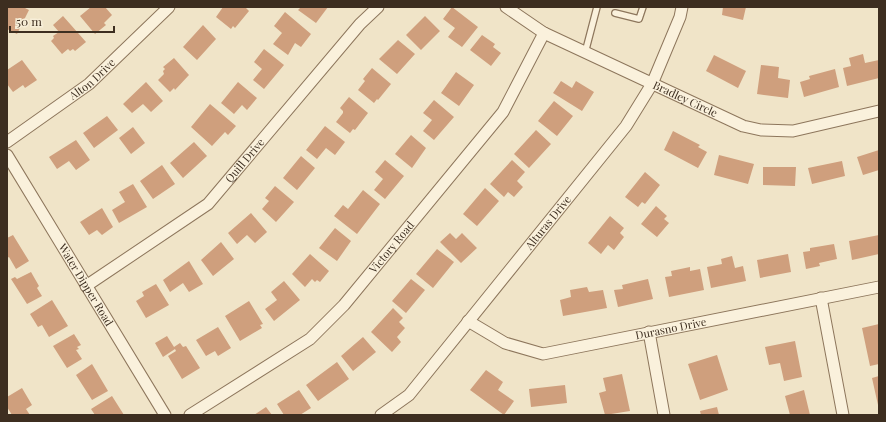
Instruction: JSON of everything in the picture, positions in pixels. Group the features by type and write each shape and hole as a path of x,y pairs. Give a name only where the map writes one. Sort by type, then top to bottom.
{"street":[{"name":"Alton Drive","path":"7,142 89,84 169,7"},
{"name":"Quill Drive","path":"86,286 208,204 360,24 378,7"},
{"name":"Bradley Circle","path":"506,7 544,33 743,126 762,130 793,131 879,112"},
{"name":"Alturas Drive","path":"381,415 408,395 626,126 652,84 682,7"},
{"name":"Victory Road","path":"190,415 310,339 344,305 503,112 544,33"},
{"name":"Water Dipper Road","path":"7,155 165,415"},
{"name":"Durasno Drive","path":"468,321 505,343 543,354 879,287"},
{"path":"821,298 843,415"},
{"path":"649,332 664,415"}],"lane":[{"path":"585,52 597,7"},
{"path":"615,13 639,19 643,7"}],"building":[{"path":"7,7 23,7 29,10 17,34 7,29"},
{"path":"91,7 105,7 112,15 104,23 106,25 95,34 80,16"},
{"path":"223,7 245,7 249,11 235,28 233,26 231,29 216,17"},
{"path":"301,7 328,7 316,23 298,10"},
{"path":"452,7 478,27 462,47 448,37 455,28 443,19"},
{"path":"723,7 746,7 743,20 722,15"},
{"path":"285,12 311,34 301,47 295,43 288,55 273,44 282,33 274,26"},
{"path":"63,16 86,42 75,51 73,49 70,51 68,49 62,54 51,41 54,38 53,36 59,32 53,25"},
{"path":"425,16 440,31 421,50 406,35"},
{"path":"203,25 216,39 197,60 183,47"},
{"path":"482,35 495,44 493,47 501,53 491,66 470,50"},
{"path":"398,40 415,54 397,74 379,59"},
{"path":"264,49 284,65 264,89 253,80 262,69 254,62"},
{"path":"863,54 865,63 879,60 879,78 847,86 843,68 851,66 849,58"},
{"path":"714,55 746,71 738,88 706,71"},
{"path":"174,58 189,75 175,90 174,88 170,92 158,80 164,74 163,71 165,69 163,67"},
{"path":"22,60 37,80 25,88 23,85 13,92 7,84 7,70"},
{"path":"761,65 779,67 778,78 790,80 788,98 757,94"},
{"path":"372,68 391,84 374,103 358,90 365,81 363,79"},
{"path":"835,69 839,87 804,97 800,82 810,79 809,76"},
{"path":"456,72 474,85 459,106 441,93"},
{"path":"561,81 572,88 576,81 594,92 582,111 553,93"},
{"path":"146,82 163,101 151,112 143,104 132,113 123,104"},
{"path":"238,82 257,98 247,110 242,105 234,114 221,103"},
{"path":"349,97 368,113 355,130 353,129 350,133 336,122 343,113 340,108"},
{"path":"434,100 454,117 434,140 423,131 432,120 423,113"},
{"path":"554,101 573,116 557,136 538,121"},
{"path":"210,104 236,126 228,135 225,132 212,146 191,127"},
{"path":"107,116 118,130 94,148 83,133"},
{"path":"325,126 345,142 335,155 326,148 317,159 306,150"},
{"path":"133,127 145,143 131,154 119,138"},
{"path":"536,130 551,144 529,168 514,154"},
{"path":"673,131 700,145 698,147 707,152 698,168 664,150"},
{"path":"411,135 426,148 412,168 395,154"},
{"path":"76,140 90,160 76,170 69,161 57,169 49,157"},
{"path":"194,142 207,156 183,178 170,163"},
{"path":"879,150 879,170 863,175 857,157"},
{"path":"719,155 754,164 748,184 714,175"},
{"path":"301,156 315,168 297,190 283,178"},
{"path":"385,160 404,176 385,199 374,190 383,179 375,172"},
{"path":"512,160 525,172 517,181 523,187 514,197 508,192 504,197 490,184"},
{"path":"842,161 845,176 812,184 808,168"},
{"path":"162,165 175,184 153,199 140,181"},
{"path":"763,167 796,167 795,186 763,185"},
{"path":"645,172 660,185 645,204 642,202 638,207 625,197"},
{"path":"133,184 147,207 119,223 112,210 125,202 119,192"},
{"path":"275,186 294,202 276,222 262,209 269,201 265,198"},
{"path":"485,188 499,201 477,226 463,214"},
{"path":"363,190 380,204 357,234 334,216 343,205 348,209"},
{"path":"656,206 667,216 664,219 669,223 657,237 641,224"},
{"path":"102,208 113,227 102,235 97,230 89,235 80,222"},
{"path":"251,213 267,232 255,243 247,235 237,244 228,233"},
{"path":"610,216 624,228 620,233 624,237 614,250 608,245 601,254 588,243"},
{"path":"335,228 351,241 337,261 319,248"},
{"path":"450,233 456,239 462,233 477,248 461,263 440,242"},
{"path":"13,235 29,261 16,269 9,257 7,258 7,238"},
{"path":"879,235 879,254 852,260 849,241"},
{"path":"221,242 234,259 213,276 201,260"},
{"path":"834,244 837,259 819,263 820,266 806,269 803,252 810,251 810,248"},
{"path":"437,249 454,262 433,288 416,274"},
{"path":"310,254 329,271 320,282 317,280 315,282 312,279 305,287 292,274"},
{"path":"788,254 791,272 760,278 757,260"},
{"path":"732,256 735,268 743,266 746,281 711,288 707,267 722,264 721,259"},
{"path":"189,261 203,284 189,292 183,283 170,292 163,280"},
{"path":"690,267 690,271 700,269 704,290 669,297 665,277 672,276 671,271"},
{"path":"31,272 39,286 37,288 42,296 27,304 11,279 15,277 17,279"},
{"path":"411,279 425,290 406,313 392,301"},
{"path":"648,279 653,299 618,307 614,290 623,289 622,285"},
{"path":"284,281 300,300 274,321 265,309 277,300 271,292"},
{"path":"156,284 169,305 146,318 136,301 144,296 142,292"},
{"path":"587,287 589,292 603,290 607,308 563,316 560,300 571,297 570,290"},
{"path":"52,300 68,326 49,337 42,325 38,327 30,314"},
{"path":"249,301 263,324 260,325 262,328 240,341 225,316"},
{"path":"393,308 403,318 399,322 405,328 397,337 401,342 392,352 371,332"},
{"path":"879,324 879,364 870,366 862,328"},
{"path":"218,327 231,348 218,356 215,351 206,356 196,340"},
{"path":"74,334 81,345 77,347 79,349 76,350 82,359 67,368 53,346"},
{"path":"167,336 174,347 180,343 183,347 186,346 200,368 182,379 168,356 176,351 175,349 163,357 155,343"},
{"path":"363,337 376,352 353,371 341,356"},
{"path":"795,341 802,377 784,381 780,363 769,365 765,347"},
{"path":"717,355 728,390 700,400 688,364"},
{"path":"337,362 349,379 318,401 306,385"},
{"path":"92,364 108,391 92,400 76,375"},
{"path":"486,370 503,382 498,390 514,401 504,415 470,390"},
{"path":"622,374 630,411 605,415 599,393 606,391 603,378"},
{"path":"879,376 879,405 878,405 872,378"},
{"path":"565,385 567,403 531,407 529,389"},
{"path":"22,388 32,405 26,409 30,415 12,415 7,407 7,397"},
{"path":"299,390 311,408 300,415 284,415 277,404"},
{"path":"804,390 810,415 790,415 785,396"},
{"path":"112,396 124,415 95,415 91,409"},
{"path":"266,407 272,415 254,415"},
{"path":"717,407 719,415 701,415 700,411"}]}
